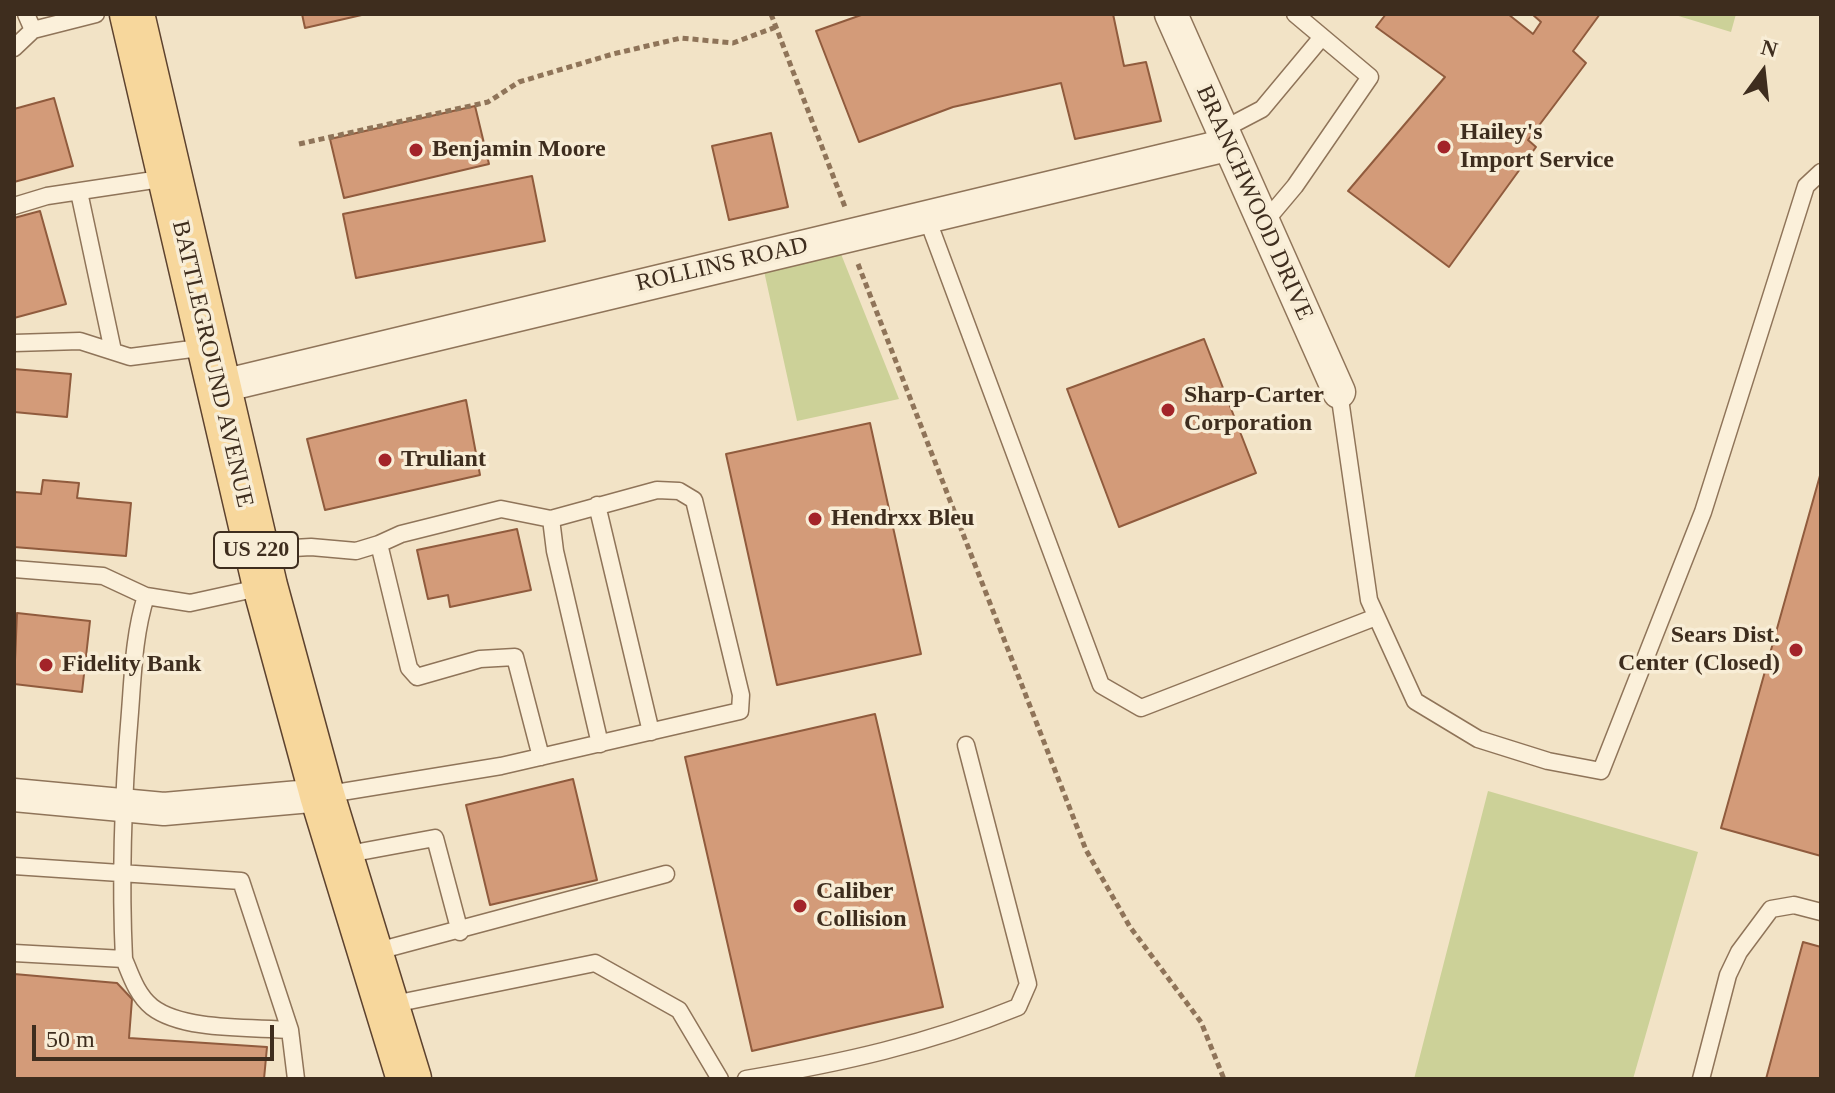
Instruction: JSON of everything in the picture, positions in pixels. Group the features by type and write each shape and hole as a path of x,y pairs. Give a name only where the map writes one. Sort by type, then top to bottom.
{"main road":[{"name":"BATTLEGROUND AVENUE","path":"132,14 260,568 322,795 409,1079"}],"street":[{"name":"BRANCHWOOD DRIVE","path":"1171,14 1339,392"},
{"name":"ROLLINS ROAD","path":"212,367 927,218 1224,138"},
{"path":"14,795 164,809 322,795"}],"lane":[{"path":"26,14 33,30"},
{"path":"14,48 33,30 96,14"},
{"path":"1263,224 1295,186 1370,77 1295,14"},
{"path":"1224,138 1262,109 1322,37"},
{"path":"1339,392 1369,600 1415,701 1478,739 1548,761 1601,771 1703,512 1806,186 1821,172"},
{"path":"14,206 47,196 169,178"},
{"path":"79,192 113,351"},
{"path":"927,218 1101,685 1141,708 1376,617"},
{"path":"14,343 80,341 130,357 212,367"},
{"path":"14,569 103,576 146,596 190,603 311,547 356,551 401,534 501,509 551,519 657,490 679,491 694,500 741,695 740,711 541,757 322,795"},
{"path":"597,505 651,732"},
{"path":"551,519 555,551 600,744"},
{"path":"379,544 409,668 417,677 480,659 515,657 541,757"},
{"path":"146,596 135,643 122,805 120,873 124,959 136,988 150,1006 175,1021 290,1030"},
{"path":"746,1079 842,1062 951,1034 1018,1007 1028,984 966,745"},
{"path":"340,855 435,838 460,932"},
{"path":"14,866 241,881 290,1030 296,1079"},
{"path":"372,953 460,932 666,874"},
{"path":"1701,1079 1728,975 1739,952 1771,909 1794,905 1821,912"},
{"path":"14,953 124,959"},
{"path":"387,1005 595,963 679,1010 720,1079"}],"path":[{"path":"771,14 847,212"},
{"path":"299,144 488,102 519,82 613,54 681,38 733,43 776,27"},
{"path":"856,257 1086,850 1130,927 1201,1022 1224,1079"}],"green space":[{"path":"1672,14 1736,14 1731,32"},
{"path":"841,254 899,399 797,421 764,271"},
{"path":"1488,791 1698,852 1633,1079 1414,1079"}],"building":[{"path":"302,14 366,14 305,28"},
{"path":"864,14 1113,14 1124,66 1146,62 1161,121 1075,139 1061,83 953,107 859,142 816,31"},
{"path":"1386,14 1508,14 1533,34 1541,22 1532,14 1600,14 1573,51 1586,63 1528,140 1536,147 1449,267 1348,191 1445,77 1376,27"},
{"path":"54,98 73,166 14,182 14,109"},
{"path":"475,106 489,164 344,198 330,139"},
{"path":"771,133 788,207 729,220 712,146"},
{"path":"532,176 545,241 356,278 343,214"},
{"path":"40,211 66,304 14,318 14,218"},
{"path":"1204,339 1256,473 1119,527 1067,389"},
{"path":"14,369 71,374 67,417 14,412"},
{"path":"466,400 480,475 325,510 307,439"},
{"path":"870,423 921,654 777,685 726,454"},
{"name":"Sears Dist. Center (Closed)","path":"1821,472 1821,856 1721,828"},
{"path":"43,480 79,483 77,498 131,503 126,556 14,547 14,492 41,494"},
{"path":"517,529 531,590 450,607 448,595 428,599 417,550"},
{"path":"17,613 90,621 82,692 14,684"},
{"path":"875,714 943,1007 752,1051 685,757"},
{"path":"573,779 597,880 490,905 466,805"},
{"path":"1803,942 1821,947 1821,1079 1766,1079"},
{"path":"14,974 117,983 132,999 129,1038 267,1047 264,1079 14,1079"}],"place":[{"name":"Hailey's Import Service","path":"1444,147"},
{"name":"Benjamin Moore","path":"416,150"},
{"name":"Sharp-Carter Corporation","path":"1168,410"},
{"name":"Truliant","path":"385,460"},
{"name":"Hendrxx Bleu","path":"815,519"},
{"name":"Sears Dist. Center (Closed)","path":"1796,650"},
{"name":"Fidelity Bank","path":"46,665"},
{"name":"Caliber Collision","path":"800,906"}]}
